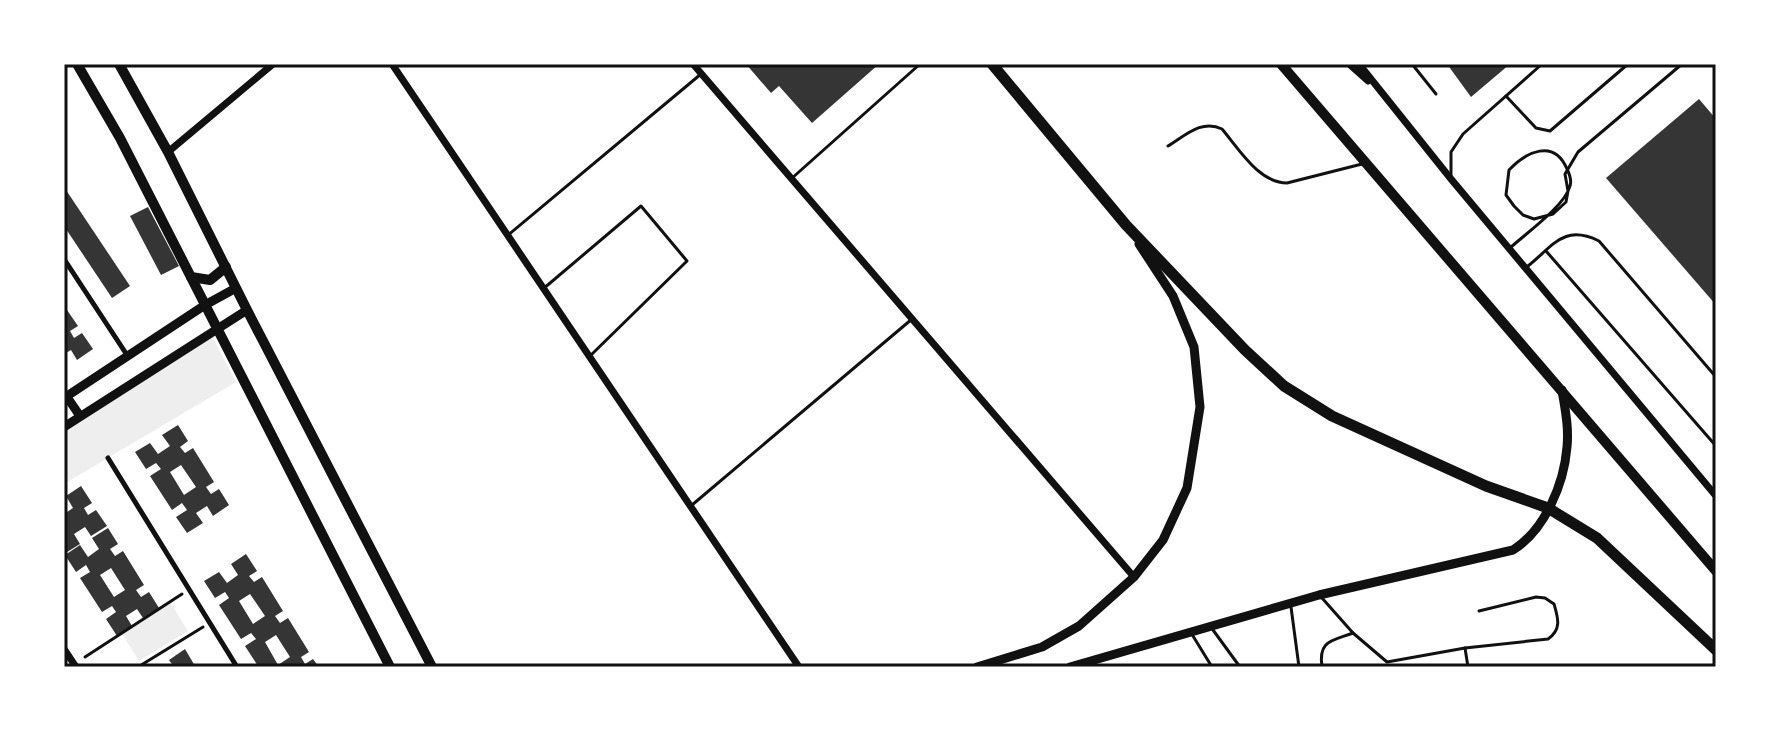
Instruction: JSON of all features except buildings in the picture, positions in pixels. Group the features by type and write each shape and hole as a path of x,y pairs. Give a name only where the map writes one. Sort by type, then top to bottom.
{"main road":[{"path":"77,64 120,138 390,667"},
{"path":"119,64 168,152 432,667"},
{"path":"992,64 1126,225 1245,350 1284,386 1332,416 1407,452 1486,486 1548,508 1597,538 1716,650"},
{"path":"1281,64 1716,571"},
{"path":"191,277 210,280 226,267"}],"street":[{"path":"168,152 273,64"},
{"path":"392,64 799,667"},
{"path":"693,64 1134,577"},
{"path":"1349,64 1379,90"},
{"path":"1359,64 1525,269 1716,496"},
{"path":"977,667 1042,647 1079,626 1134,577 1163,540 1187,488 1200,407 1194,347 1173,296 1126,225"},
{"path":"64,259 128,356"},
{"path":"80,416 66,398 205,305 236,288"},
{"path":"64,427 247,310"},
{"path":"1070,667 1319,595 1513,550 1537,530 1563,472 1567,423 1562,390"},
{"path":"108,458 237,667"},
{"path":"64,649 75,665"}],"lane":[{"path":"791,179 920,64"},
{"path":"1412,64 1436,94"},
{"path":"1451,179 1451,152 1463,134 1542,64"},
{"path":"1506,96 1536,128 1550,131 1628,64"},
{"path":"1509,249 1551,211 1570,189 1571,178 1564,161 1556,152 1543,150 1528,153 1509,170 1506,195 1523,215 1534,219 1553,214 1566,202 1568,191 1565,174 1578,152 1682,64"},
{"path":"507,236 701,74"},
{"path":"1168,146 1202,125 1213,125 1222,129 1263,177 1275,183 1287,183 1366,163"},
{"path":"543,289 641,206 687,261 590,356"},
{"path":"1525,269 1568,234 1584,233 1599,241 1716,377"},
{"path":"1546,251 1716,446"},
{"path":"692,505 912,319"},
{"path":"1319,595 1353,633 1388,664 1465,648 1548,639 1555,634 1559,622 1554,604 1545,598 1536,597 1479,611"},
{"path":"1291,604 1299,667"},
{"path":"1211,626 1240,667"},
{"path":"1191,633 1212,667"},
{"path":"1322,667 1320,653 1323,647 1328,642 1353,633"},
{"path":"1465,648 1468,667"}],"path":[{"path":"75,665 189,590"},
{"path":"138,667 209,623"}],"shaded area":[{"path":"211,334 236,382 64,484 64,432"},
{"path":"170,602 188,631 139,661 121,632"}]}
